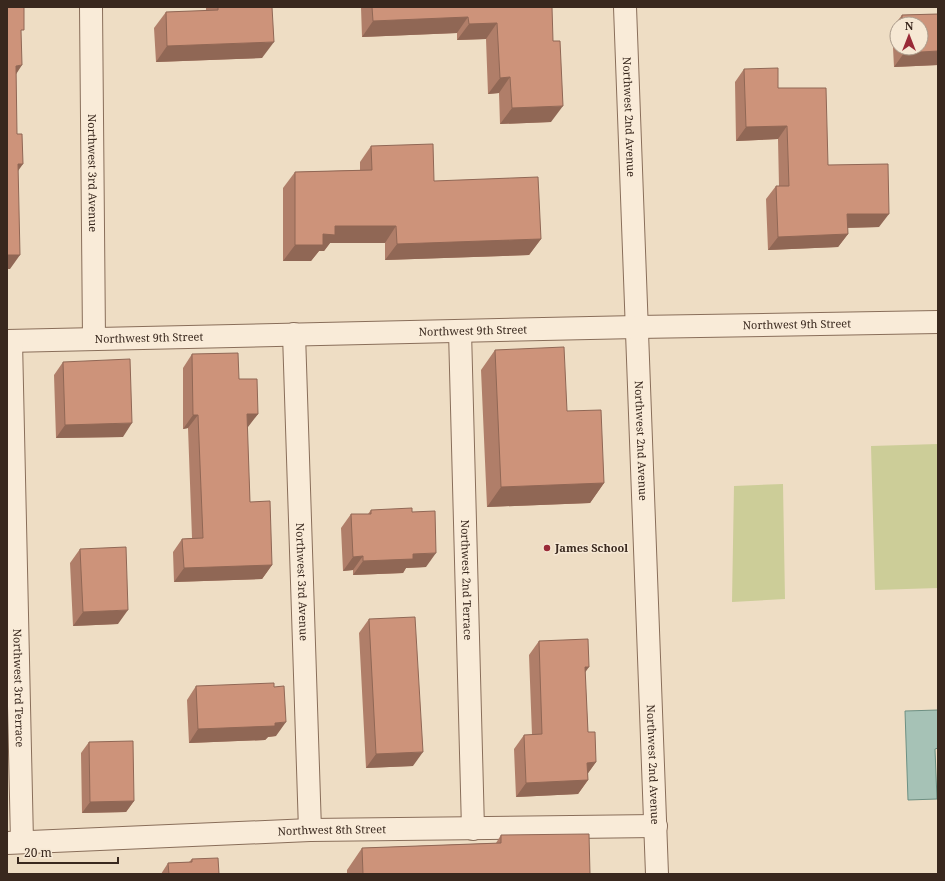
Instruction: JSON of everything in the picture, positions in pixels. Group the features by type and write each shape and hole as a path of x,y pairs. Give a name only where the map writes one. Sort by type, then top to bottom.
{"street":[{"name":"Northwest 3rd Avenue","path":"91,7 94,339"},
{"name":"Northwest 2nd Avenue","path":"625,7 657,874"},
{"name":"Northwest 9th Street","path":"9,341 938,322"},
{"name":"Northwest 2nd Terrace","path":"460,331 473,829"},
{"name":"Northwest 3rd Avenue","path":"294,334 310,830"},
{"name":"Northwest 3rd Terrace","path":"9,341 14,843"},
{"name":"Northwest 8th Street","path":"14,843 310,830 656,826"}],"green space":[{"path":"938,444 938,588 875,590 871,446"},
{"path":"783,484 785,599 732,602 734,486"}],"shaded area":[{"path":"938,710 938,748 935,749 937,799 908,800 905,711"}],"building":[{"path":"7,7 24,7 24,30 21,30 22,65 16,66 17,134 22,134 23,164 18,164 20,255 7,255"},
{"path":"218,7 272,7 274,42 167,46 166,12 218,10"},
{"path":"372,7 552,7 553,41 560,41 563,106 512,108 510,77 500,78 497,23 469,24 468,17 373,21"},
{"path":"938,14 938,51 929,52 929,16 902,15"},
{"path":"778,68 778,88 826,88 828,165 888,164 889,214 847,214 848,234 778,237 776,186 789,186 787,126 746,127 744,69"},
{"path":"433,144 434,181 538,177 541,239 397,244 396,226 335,226 335,235 323,234 323,245 295,245 295,172 372,170 371,146"},
{"path":"564,347 567,411 601,410 604,483 501,487 495,350"},
{"path":"238,353 239,379 257,379 258,414 247,414 250,502 270,501 272,565 184,568 182,539 203,538 198,415 193,415 192,354"},
{"path":"130,359 132,423 65,425 63,362"},
{"path":"412,508 412,512 435,511 436,553 413,554 413,559 363,561 363,556 353,557 351,514 371,514 371,510"},
{"path":"126,547 128,610 83,612 80,549"},
{"path":"415,617 423,752 376,754 369,619"},
{"path":"588,639 589,667 585,667 588,732 595,732 596,762 587,763 588,780 526,783 524,735 542,734 539,641"},
{"path":"274,683 274,687 284,686 286,722 275,723 275,726 198,729 196,686"},
{"path":"133,741 134,801 90,802 89,742"},
{"path":"589,834 590,874 363,874 362,848 501,843 501,835"},
{"path":"218,858 219,874 169,874 168,863 192,862 192,859"}],"place":[{"name":"James School","path":"547,548"}]}
